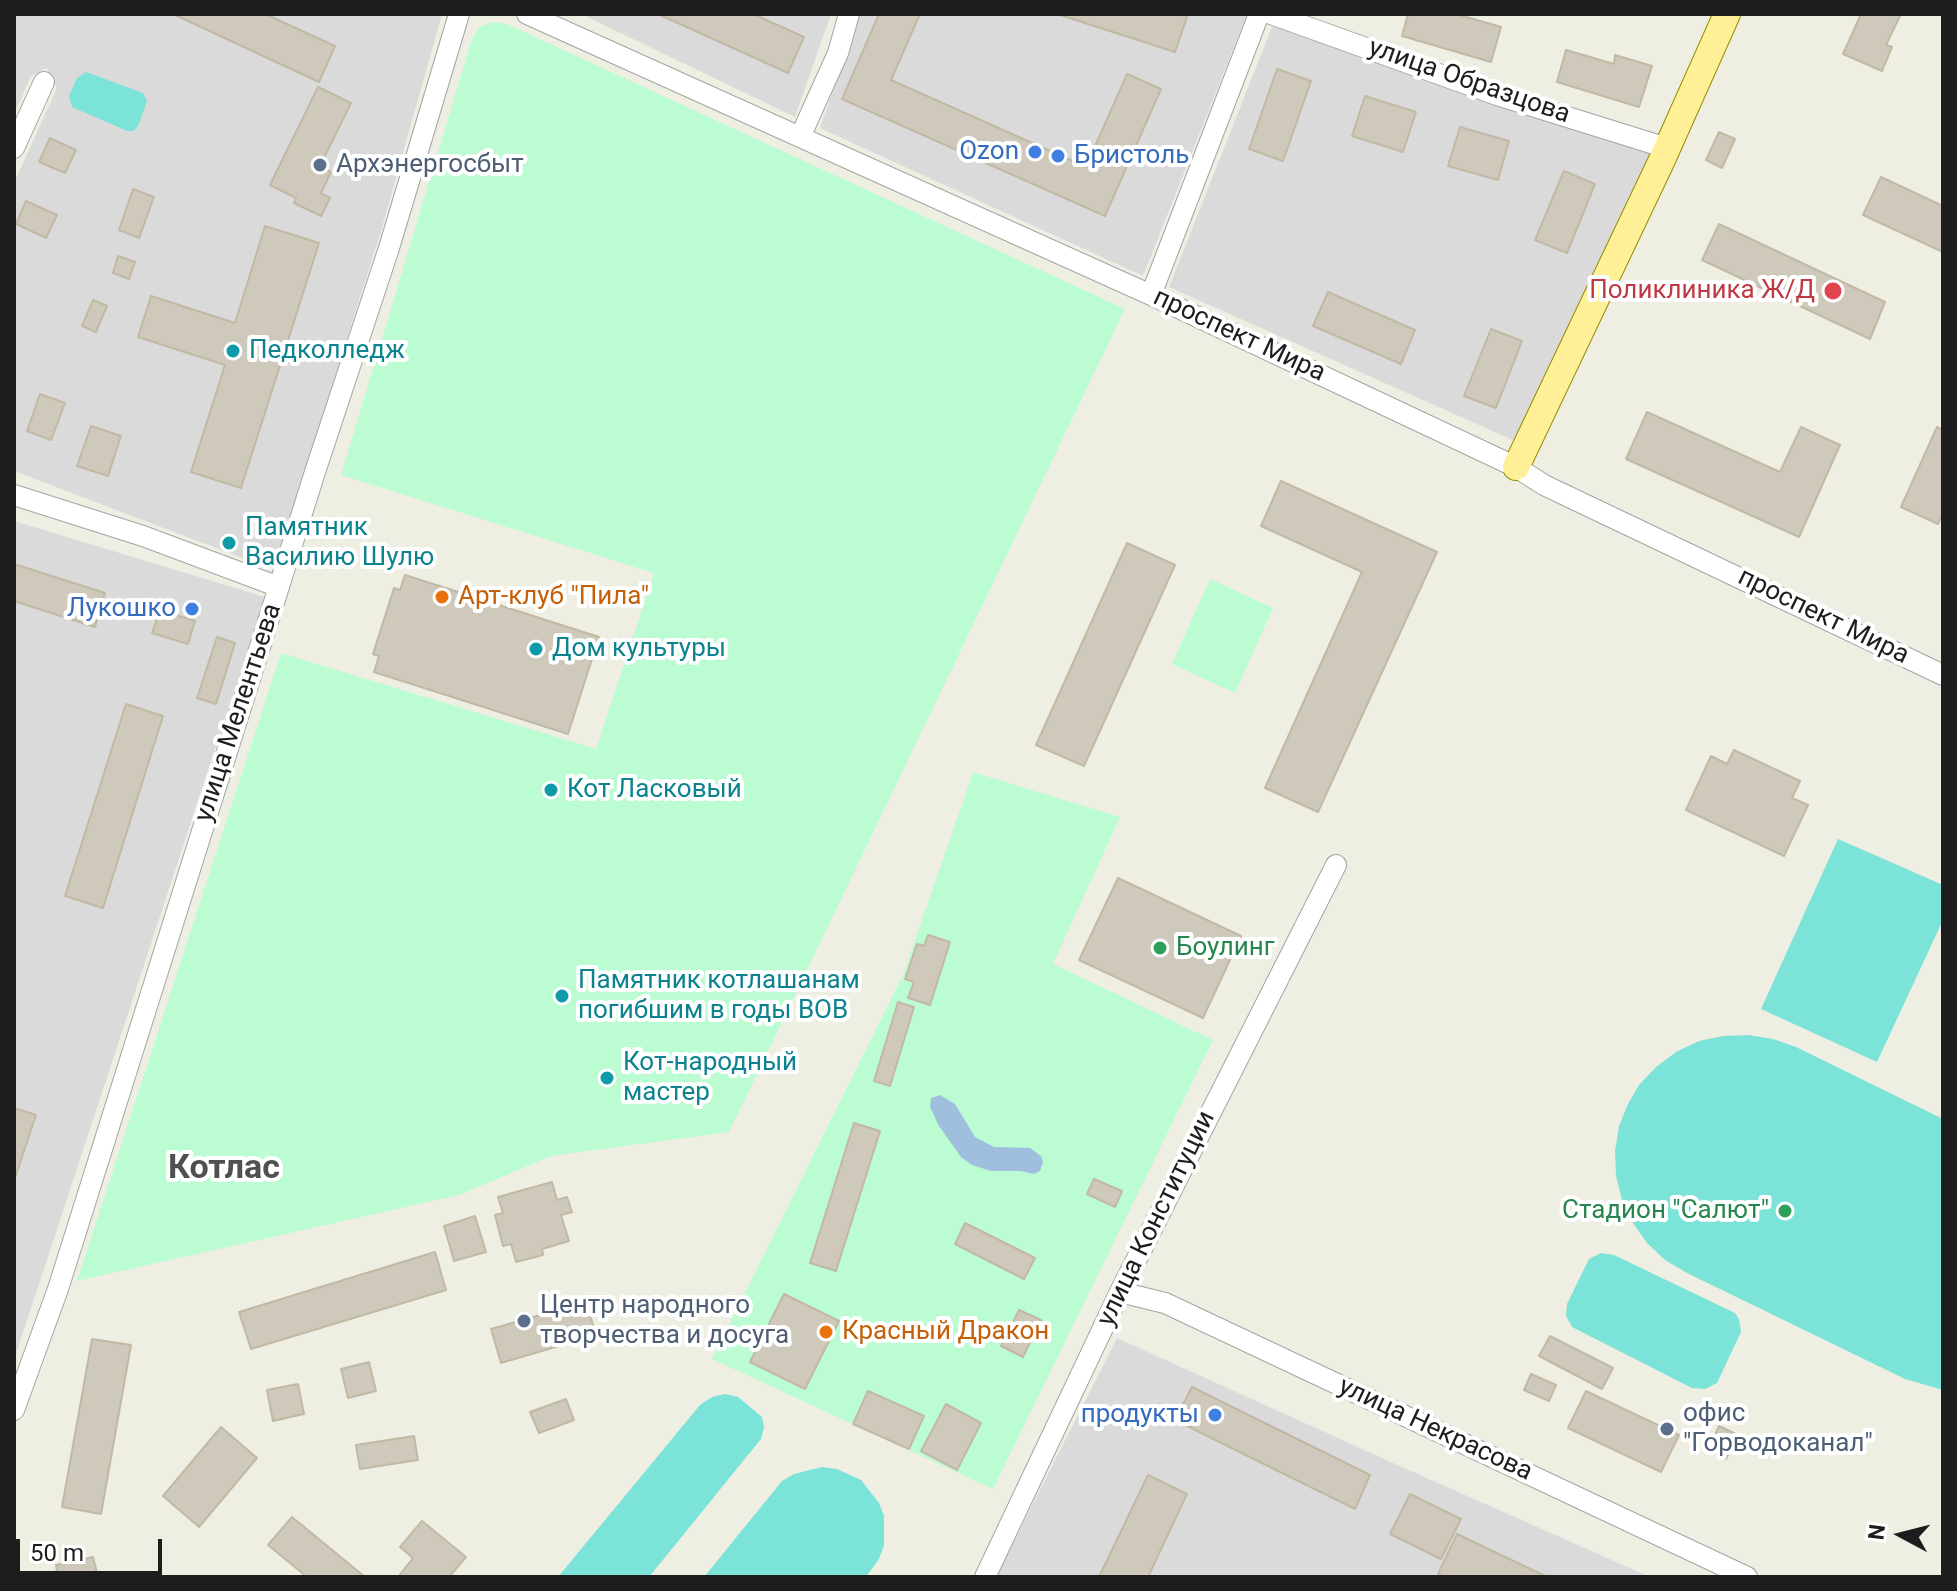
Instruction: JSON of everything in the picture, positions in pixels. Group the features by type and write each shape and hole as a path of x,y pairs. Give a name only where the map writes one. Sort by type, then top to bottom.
{"main road":[{"path":"1516,467 1727,14"}],"street":[{"name":"улица Мелентьева","path":"14,1410 58,1289 389,248 459,14"},
{"name":"проспект Мира","path":"527,14 1151,295 1516,467 1544,485 1943,675"},
{"path":"801,135 838,53 849,14"},
{"path":"1151,295 1259,14"},
{"name":"улица Образцова","path":"1271,14 1500,96 1667,148"},
{"path":"14,148 44,82"},
{"path":"14,495 143,536 279,587"},
{"name":"улица Конституции","path":"985,1577 1120,1292 1336,865"},
{"name":"улица Некрасова","path":"1120,1292 1165,1303 1747,1577"}],"shaded area":[{"path":"14,14 442,14 381,231 274,570 14,471 14,183 57,88 47,68 31,76 14,114"},
{"path":"581,14 831,14 795,117"},
{"path":"860,14 1247,14 1143,276 820,128"},
{"path":"1276,17 1659,135 1515,441 1169,287"},
{"path":"86,72 143,93 147,101 138,126 133,131 72,107 69,96 77,78"},
{"path":"14,521 265,597 14,1360"},
{"path":"1838,839 1943,885 1943,920 1877,1062 1761,1009"},
{"name":"Стадион \"Салют\"","path":"1748,1035 1796,1047 1943,1119 1943,1390 1905,1379 1687,1273 1665,1260 1647,1243 1633,1223 1622,1200 1616,1176 1615,1151 1619,1126 1639,1085 1676,1052 1699,1041"},
{"path":"940,1095 955,1104 975,1137 994,1147 1030,1148 1041,1156 1040,1171 1034,1174 991,1171 972,1165 961,1157 930,1107 931,1098"},
{"path":"1601,1253 1614,1255 1735,1313 1741,1332 1717,1383 1705,1389 1692,1388 1572,1327 1566,1316 1567,1304 1589,1259"},
{"path":"1117,1338 1393,1463 1650,1577 996,1577"},
{"path":"725,1394 738,1397 762,1417 764,1427 761,1439 649,1577 558,1577 700,1405 712,1397"},
{"path":"822,1467 837,1469 861,1480 879,1503 884,1516 884,1545 879,1559 866,1577 704,1577 782,1481 794,1474"}],"green space":[{"path":"493,22 507,24 1125,309 729,1132 551,1156 459,1195 77,1281 281,653 596,749 654,573 341,475 472,39 480,27"},
{"path":"1210,579 1273,608 1235,693 1172,664"},
{"path":"973,772 1120,817 1053,964 1213,1040 993,1489 712,1359 903,975"}],"building":[{"path":"173,14 265,14 335,46 319,82"},
{"path":"658,14 753,14 804,37 788,73"},
{"path":"879,14 920,14 891,80 1086,167 1127,74 1161,89 1105,216 842,99"},
{"path":"1057,14 1188,14 1175,52"},
{"path":"1408,14 1456,14 1501,27 1491,62 1402,36"},
{"path":"1861,14 1901,14 1886,45 1892,47 1882,71 1843,54"},
{"path":"1566,50 1614,64 1615,55 1652,66 1639,107 1557,82"},
{"path":"1277,69 1311,81 1283,161 1249,149"},
{"path":"318,87 351,103 320,166 331,172 321,193 330,198 321,216 294,203 296,198 270,185"},
{"path":"1365,96 1416,112 1403,152 1352,136"},
{"path":"1460,127 1509,141 1498,180 1448,166"},
{"path":"1719,132 1735,139 1722,168 1706,160"},
{"path":"50,138 76,150 65,173 39,162"},
{"path":"1564,171 1595,184 1567,253 1535,240"},
{"path":"1881,177 1943,206 1943,252 1863,215"},
{"path":"133,189 154,197 139,238 119,230"},
{"path":"26,201 57,215 46,238 16,224"},
{"path":"1719,224 1885,302 1870,339 1702,260"},
{"name":"Педколледж","path":"265,226 319,243 241,488 191,472 225,365 138,337 151,296 235,323"},
{"path":"118,256 135,262 129,279 113,273"},
{"path":"1328,292 1415,330 1401,364 1313,326"},
{"path":"93,300 107,306 96,332 82,326"},
{"path":"1491,329 1522,341 1496,408 1464,396"},
{"path":"40,394 65,403 51,440 27,431"},
{"path":"1647,412 1780,472 1801,427 1840,445 1799,537 1626,459"},
{"path":"91,426 121,436 108,476 77,466"},
{"path":"1937,427 1943,430 1943,513 1938,524 1901,507"},
{"path":"1281,481 1437,552 1318,812 1265,788 1362,572 1261,526"},
{"path":"1127,543 1175,565 1084,766 1036,745"},
{"path":"14,564 105,593 95,627 14,601"},
{"path":"405,575 599,637 568,734 374,672 379,656 373,654 394,588 400,590"},
{"path":"160,610 195,621 188,644 152,633"},
{"path":"217,637 235,643 216,704 197,698"},
{"path":"126,704 163,716 103,908 65,896"},
{"path":"1734,750 1800,781 1792,798 1808,805 1784,856 1686,810 1711,756 1727,764"},
{"name":"Боулинг","path":"1118,878 1241,936 1203,1018 1079,960"},
{"path":"928,935 950,942 930,1005 908,998 914,982 905,979 917,944 924,946"},
{"path":"898,1002 914,1007 890,1086 874,1081"},
{"path":"14,1108 36,1115 14,1181"},
{"path":"854,1123 880,1131 836,1271 810,1263"},
{"path":"1094,1179 1122,1191 1115,1207 1087,1194"},
{"path":"552,1182 557,1200 567,1197 572,1212 561,1215 569,1241 542,1249 543,1255 516,1262 511,1244 503,1246 495,1215 503,1213 498,1197"},
{"path":"475,1216 486,1252 454,1261 444,1226"},
{"path":"965,1223 1035,1258 1024,1279 955,1244"},
{"path":"435,1252 446,1290 251,1349 239,1312"},
{"path":"784,1294 839,1321 805,1389 750,1362"},
{"path":"586,1302 596,1335 501,1363 491,1329"},
{"path":"1019,1310 1041,1320 1023,1357 1001,1346"},
{"path":"1550,1336 1613,1368 1602,1389 1539,1356"},
{"path":"92,1339 131,1345 101,1514 62,1507"},
{"path":"369,1362 376,1391 348,1398 341,1369"},
{"path":"1531,1374 1556,1385 1549,1401 1524,1390"},
{"path":"298,1384 304,1414 273,1421 267,1390"},
{"path":"1192,1387 1370,1475 1355,1509 1175,1420"},
{"path":"868,1391 924,1416 909,1449 853,1424"},
{"path":"1586,1391 1679,1435 1661,1472 1568,1428"},
{"path":"566,1399 574,1420 539,1433 530,1412"},
{"path":"946,1404 981,1423 957,1470 921,1451"},
{"path":"1719,1426 1738,1435 1726,1459 1708,1450"},
{"path":"221,1427 257,1458 199,1527 163,1496"},
{"path":"414,1436 418,1460 360,1469 356,1445"},
{"path":"1148,1475 1187,1494 1148,1577 1099,1577"},
{"path":"1410,1494 1461,1519 1441,1559 1390,1534"},
{"path":"292,1517 365,1577 307,1577 268,1545"},
{"path":"422,1521 466,1557 449,1577 398,1577 413,1558 400,1547"},
{"path":"1457,1534 1547,1577 1445,1577 1438,1574"},
{"path":"93,1557 98,1577 58,1577 56,1565"}],"place":[{"name":"Ozon","path":"1035,152"},
{"name":"Бристоль","path":"1058,156"},
{"name":"Архэнергосбыт","path":"320,165"},
{"name":"Поликлиника Ж/Д","path":"1833,291"},
{"name":"Педколледж","path":"233,351"},
{"name":"Памятник Василию Шулю","path":"229,543"},
{"name":"Арт-клуб \"Пила\"","path":"442,597"},
{"name":"Лукошко","path":"192,609"},
{"name":"Дом культуры","path":"536,649"},
{"name":"Кот Ласковый","path":"551,790"},
{"name":"Боулинг","path":"1160,948"},
{"name":"Памятник котлашанам погибшим в годы ВОВ","path":"562,996"},
{"name":"Кот-народный мастер","path":"607,1078"},
{"name":"Стадион \"Салют\"","path":"1785,1211"},
{"name":"Центр народного творчества и досуга","path":"524,1321"},
{"name":"Красный Дракон","path":"826,1332"},
{"name":"продукты","path":"1215,1415"},
{"name":"офис \"Горводоканал\"","path":"1667,1429"}],"district":[{"name":"Котлас","path":"224,1169"}]}
